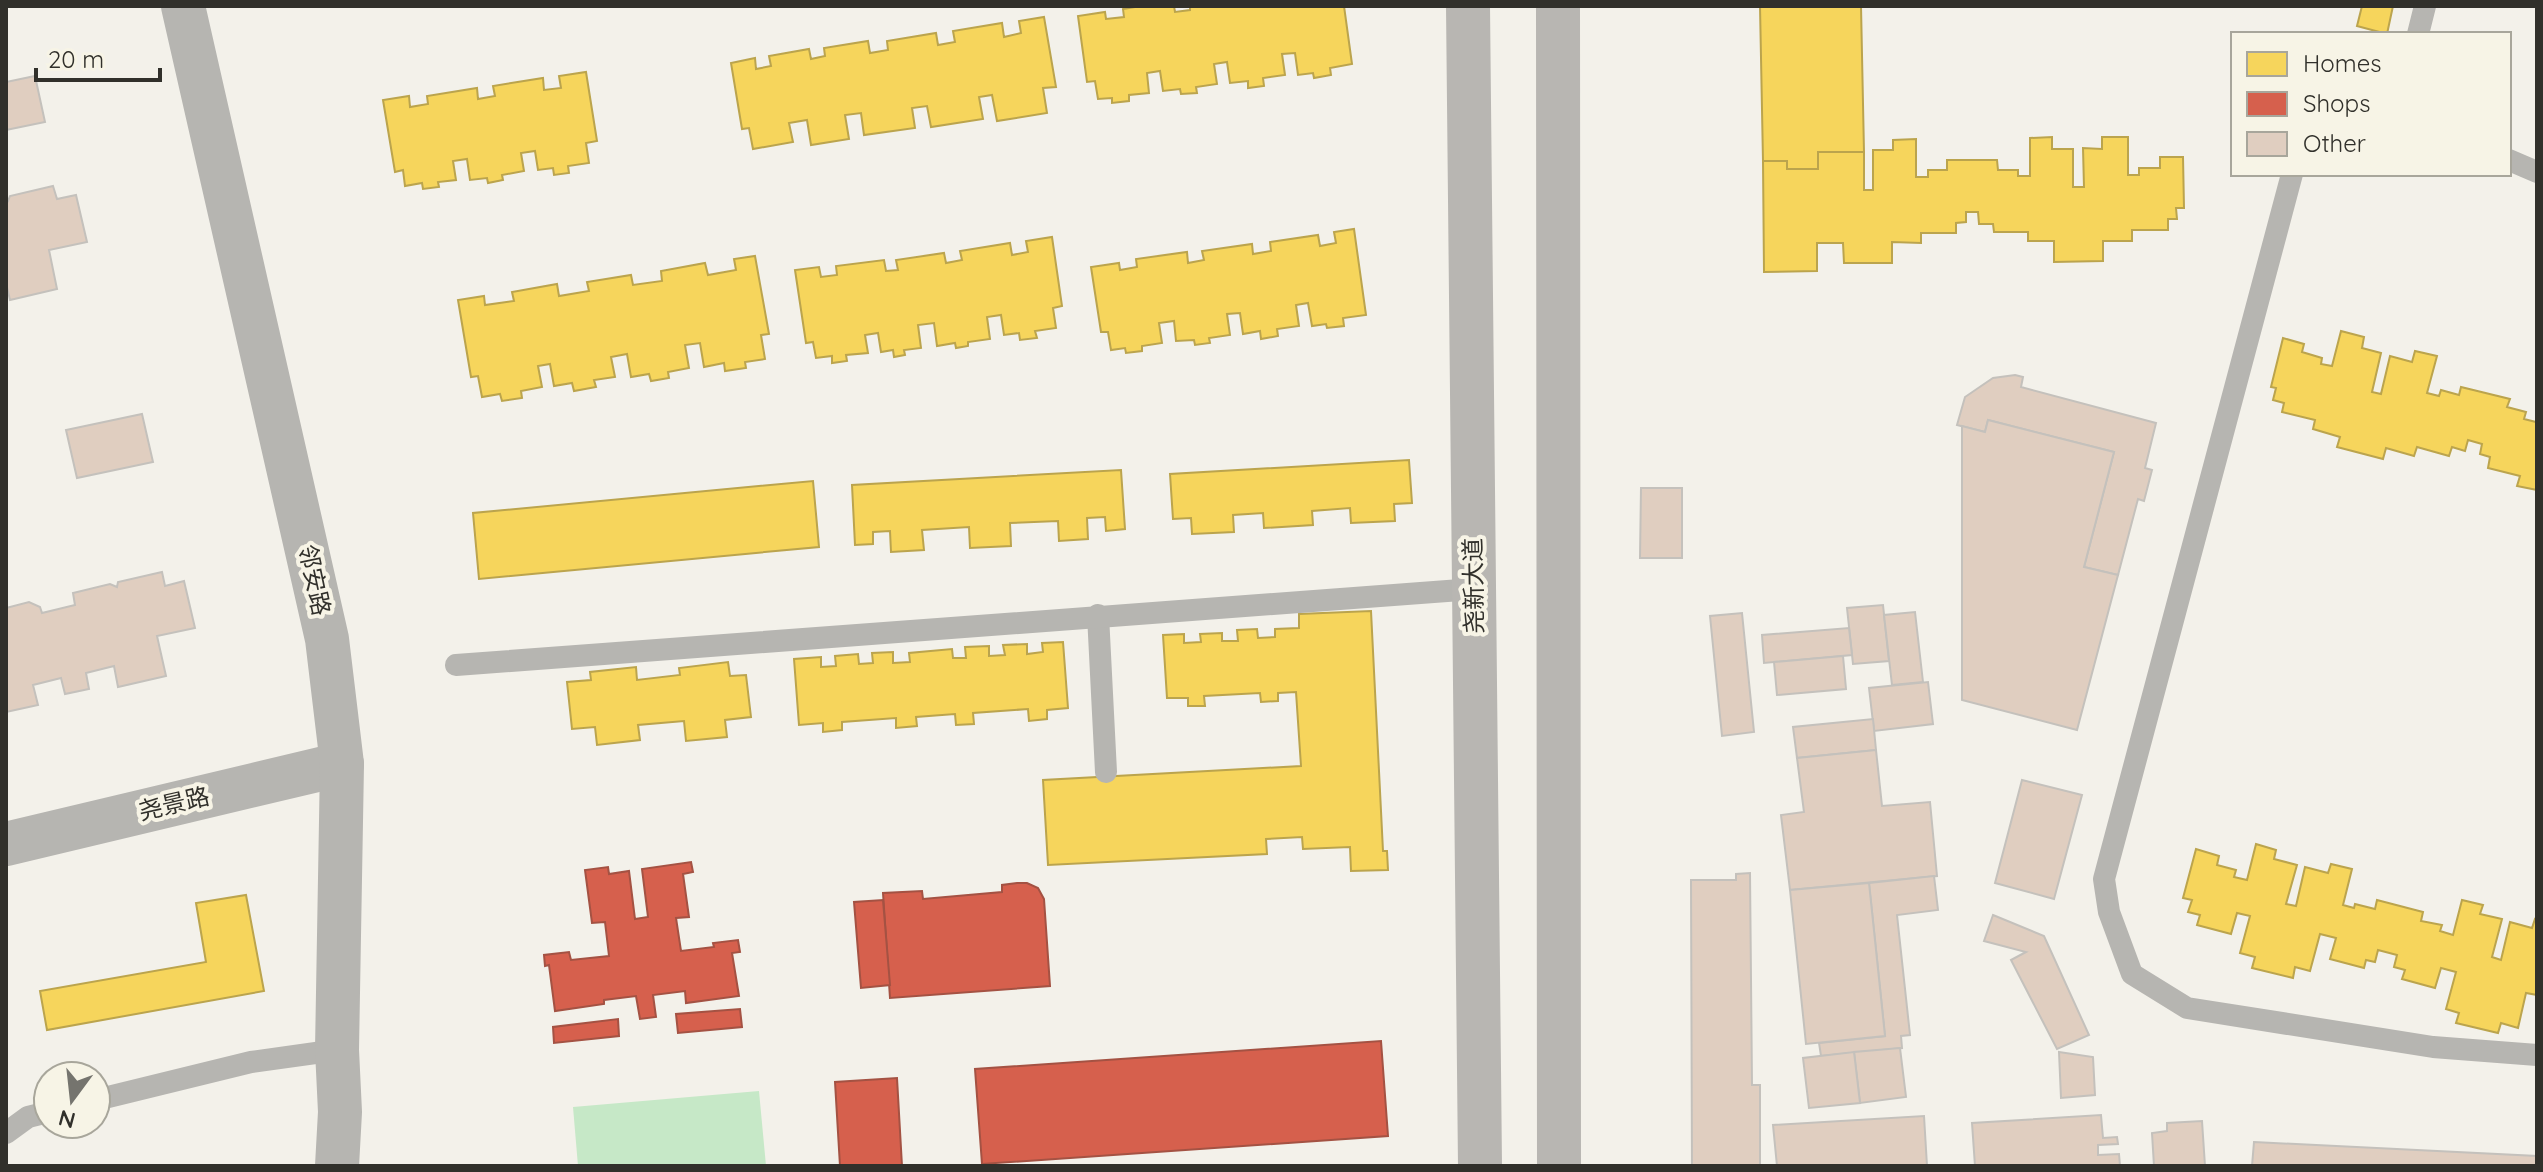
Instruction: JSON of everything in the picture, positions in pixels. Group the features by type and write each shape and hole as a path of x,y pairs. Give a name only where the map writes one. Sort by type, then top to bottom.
{"main road":[{"name":"尧新大道","path":"1468,6 1480,1166"},
{"path":"1558,6 1559,1166"}],"street":[{"name":"邻安路","path":"183,6 327,639 342,764 337,1166"},
{"name":"尧景路","path":"6,844 342,764"}],"lane":[{"path":"2418,32 2425,6"},
{"path":"2511,161 2537,172"},
{"path":"2291,176 2104,879 2109,912 2132,974 2187,1008 2433,1047 2537,1055"},
{"path":"456,665 1474,589"},
{"path":"1098,615 1106,772"},
{"path":"112,1096 251,1062 337,1050"},
{"path":"6,1133 32,1116"}],"green space":[{"path":"759,1091 766,1166 578,1166 573,1107"}],"building: Homes":[{"path":"1174,6 1175,12 1190,10 1190,6 1344,6 1352,64 1330,68 1331,75 1314,78 1313,73 1298,75 1295,53 1282,54 1285,75 1263,78 1264,86 1248,88 1248,81 1230,83 1227,62 1214,64 1217,84 1196,87 1197,93 1181,94 1180,89 1163,91 1160,71 1147,73 1149,93 1129,95 1129,101 1112,103 1112,98 1098,99 1095,81 1087,82 1078,16 1105,12 1106,19 1124,17 1123,9"},
{"path":"1760,6 1861,6 1864,152 1818,152 1818,169 1787,169 1787,161 1763,161"},
{"path":"2362,6 2393,6 2387,32 2357,26"},
{"path":"1044,17 1056,87 1043,88 1047,113 997,121 992,95 979,97 983,119 931,127 927,106 912,108 915,128 864,135 861,113 845,115 849,139 811,145 807,120 789,123 793,142 753,149 749,128 742,129 731,63 755,58 756,69 771,66 769,56 809,49 811,59 825,56 824,48 868,41 870,53 888,50 887,41 936,33 938,45 955,42 953,31 1002,23 1004,37 1021,33 1019,21"},
{"path":"586,72 597,141 586,143 589,163 568,166 569,173 554,175 553,168 538,170 535,151 521,153 524,171 502,175 503,180 488,183 487,178 470,180 467,159 453,161 456,180 438,182 439,187 423,189 422,183 405,186 403,170 395,172 383,100 409,96 410,107 428,104 427,96 477,88 478,99 495,96 493,86 543,78 544,90 561,88 559,76"},
{"path":"2052,137 2052,149 2073,149 2073,187 2084,187 2083,148 2102,149 2102,137 2128,137 2128,175 2139,175 2139,168 2160,168 2160,157 2183,157 2184,208 2176,208 2177,219 2168,219 2168,230 2132,230 2132,241 2103,241 2103,261 2054,262 2054,241 2028,241 2028,232 1994,232 1993,224 1979,224 1978,212 1966,212 1966,222 1956,223 1956,233 1921,233 1921,243 1892,242 1892,263 1844,263 1843,243 1817,243 1817,271 1764,272 1763,161 1787,161 1787,169 1818,169 1818,152 1864,152 1864,190 1873,190 1873,150 1893,150 1893,140 1916,139 1916,177 1928,177 1928,170 1947,170 1947,160 1997,160 1998,170 2018,170 2018,176 2030,176 2030,138"},
{"path":"1354,229 1366,315 1343,318 1344,326 1312,326 1308,303 1296,305 1299,326 1277,329 1278,336 1261,339 1260,331 1243,334 1240,313 1227,314 1230,335 1209,338 1210,343 1195,345 1194,340 1176,341 1174,321 1159,323 1162,343 1142,346 1142,351 1126,353 1125,348 1111,350 1108,332 1101,332 1091,267 1119,263 1120,270 1137,267 1136,259 1187,252 1188,263 1204,260 1202,251 1252,244 1253,254 1271,251 1270,242 1318,235 1320,246 1336,243 1334,232"},
{"path":"1052,237 1062,306 1053,308 1056,328 1035,331 1037,338 1020,340 1019,333 1004,335 1001,315 987,317 990,339 968,342 968,346 956,348 955,343 937,346 934,323 918,325 921,348 904,350 905,355 894,357 893,350 881,352 878,333 865,335 868,353 846,355 847,361 832,363 832,356 816,358 813,342 806,343 795,270 819,267 821,277 837,275 836,266 884,260 886,271 898,270 896,260 944,253 946,263 962,260 960,251 1010,243 1012,255 1028,252 1026,241"},
{"path":"755,256 769,334 761,335 765,359 745,362 746,368 725,371 724,363 704,367 700,343 685,345 689,368 668,372 669,378 651,381 649,374 631,377 627,354 611,357 615,377 594,380 596,387 574,391 572,383 554,386 550,364 538,366 542,387 521,391 522,398 502,401 500,394 482,397 478,376 471,377 458,300 484,296 485,305 514,301 512,292 557,284 559,296 589,291 587,282 631,275 633,285 662,281 661,271 705,263 708,275 736,270 734,259"},
{"path":"2341,331 2364,337 2362,348 2381,353 2372,392 2381,394 2390,356 2412,362 2415,351 2437,356 2427,393 2439,396 2441,390 2459,395 2461,387 2510,399 2507,407 2526,412 2524,419 2536,422 2537,419 2537,490 2517,486 2520,476 2488,468 2490,457 2480,454 2482,444 2468,440 2465,451 2452,447 2449,456 2417,447 2414,456 2386,448 2383,459 2337,447 2340,437 2313,429 2315,420 2282,412 2284,403 2273,400 2276,388 2271,387 2283,338 2304,344 2302,352 2322,358 2321,364 2332,366"},
{"path":"1409,460 1412,503 1394,504 1395,521 1351,523 1350,508 1312,511 1313,525 1264,528 1263,513 1233,515 1234,532 1192,534 1191,518 1173,519 1170,474"},
{"path":"1121,470 1125,529 1106,531 1105,517 1087,518 1088,539 1059,541 1058,521 1010,523 1011,546 970,548 969,527 922,530 924,550 891,552 890,531 873,532 873,544 855,545 852,485"},
{"path":"813,481 819,547 479,579 473,513"},
{"path":"1371,611 1383,851 1387,851 1388,870 1351,871 1350,847 1303,849 1302,837 1266,839 1267,854 1048,865 1043,780 1301,766 1296,692 1278,693 1278,701 1261,702 1260,693 1204,696 1205,706 1188,706 1188,698 1167,698 1163,635 1184,634 1184,643 1201,642 1200,634 1222,633 1222,641 1238,641 1237,630 1257,629 1258,638 1275,637 1275,629 1299,628 1299,614"},
{"path":"1063,642 1068,708 1047,710 1047,719 1029,721 1028,709 973,713 974,724 956,725 955,714 916,717 917,726 896,728 896,718 842,722 842,730 823,732 823,723 799,725 794,659 821,657 821,667 836,666 835,656 858,654 859,664 873,663 872,653 893,652 893,663 910,662 909,653 952,649 953,658 966,658 965,647 989,646 989,656 1005,655 1003,645 1027,644 1027,654 1043,652 1042,643"},
{"path":"728,662 730,676 746,675 751,717 725,720 727,737 686,741 684,721 638,725 640,740 597,745 595,727 572,729 567,682 591,680 590,672 636,667 637,680 680,675 679,668"},
{"path":"2256,844 2276,850 2274,859 2297,865 2286,904 2296,906 2305,867 2328,873 2331,864 2352,869 2343,905 2354,908 2355,904 2375,909 2377,900 2423,912 2421,921 2442,925 2440,931 2453,935 2462,900 2483,905 2480,914 2502,919 2492,957 2501,960 2510,922 2532,928 2537,920 2537,995 2526,993 2518,1028 2501,1023 2498,1033 2456,1023 2459,1013 2446,1009 2456,972 2441,968 2435,988 2402,979 2405,970 2394,967 2397,955 2378,950 2375,962 2366,960 2364,968 2330,959 2336,938 2320,934 2310,971 2295,967 2293,978 2252,968 2255,957 2240,953 2250,916 2237,913 2231,934 2197,925 2200,915 2188,912 2192,900 2183,898 2196,849 2219,856 2217,865 2236,870 2234,877 2247,880"},
{"path":"246,895 264,991 47,1030 40,991 206,962 196,903"}],"building: Shops":[{"path":"691,862 693,872 683,874 689,917 676,918 681,951 738,940 740,952 732,953 739,996 686,1003 685,991 653,995 656,1017 640,1019 636,996 555,1011 549,965 545,966 544,955 569,952 571,960 609,956 605,922 592,923 585,870 608,867 609,874 629,871 635,919 648,917 642,869"},
{"path":"1017,883 1038,888 1044,899 1050,986 890,998 883,893 922,891 923,899 1002,892 1002,885"},
{"path":"883,900 890,985 861,988 854,902"},
{"path":"740,1009 742,1027 678,1033 676,1014"},
{"path":"618,1019 619,1036 554,1043 553,1027"},
{"path":"1381,1041 1388,1136 982,1164 975,1069"},
{"path":"897,1078 902,1166 840,1166 835,1082"}],"building: Other":[{"path":"35,76 45,122 6,130 6,82"},
{"path":"53,186 57,199 76,195 87,242 49,250 57,289 10,300 6,283 6,200 10,196"},
{"path":"2023,377 2021,387 2156,423 2145,468 2152,470 2144,501 2138,499 2118,575 2084,567 2114,452 1988,420 1985,432 1957,425 1965,397 1993,378"},
{"path":"142,414 153,462 77,478 66,430"},
{"path":"1988,420 2114,452 2084,567 2118,575 2077,730 1962,700 1962,426 1985,432"},
{"path":"1641,488 1682,488 1682,558 1640,558"},
{"path":"162,572 165,586 184,581 195,628 157,636 166,676 118,687 114,666 86,673 89,689 65,694 61,678 33,685 38,705 6,712 6,608 29,602 40,607 42,613 75,605 73,593 110,584 117,587 118,582"},
{"path":"1883,605 1889,661 1853,664 1847,608"},
{"path":"1915,612 1923,682 1892,685 1884,615"},
{"path":"1742,613 1754,732 1722,736 1710,616"},
{"path":"1849,628 1852,655 1764,663 1762,635"},
{"path":"1843,656 1846,689 1777,695 1774,662"},
{"path":"1928,682 1933,724 1874,731 1869,688"},
{"path":"1873,719 1876,750 1797,758 1793,727"},
{"path":"1876,750 1882,806 1930,802 1937,876 1790,890 1781,815 1804,812 1797,758"},
{"path":"2022,780 2082,795 2054,899 1995,883"},
{"path":"1750,873 1752,1085 1760,1085 1760,1166 1692,1166 1691,880 1736,880 1736,874"},
{"path":"1934,876 1938,910 1897,915 1910,1035 1901,1036 1902,1048 1821,1056 1819,1043 1885,1036 1869,883"},
{"path":"1869,883 1885,1036 1806,1044 1790,890"},
{"path":"1993,915 2044,936 2089,1035 2057,1049 2011,960 2026,952 1984,941"},
{"path":"1900,1048 1906,1097 1860,1103 1854,1052"},
{"path":"1854,1052 1860,1103 1809,1108 1803,1058"},
{"path":"2059,1052 2093,1057 2095,1095 2061,1098"},
{"path":"2101,1115 2103,1138 2117,1137 2118,1144 2098,1145 2098,1155 2119,1154 2120,1166 1975,1166 1972,1123"},
{"path":"1924,1116 1927,1166 1777,1166 1773,1125"},
{"path":"2202,1121 2205,1166 2154,1166 2152,1133 2167,1131 2167,1123"},
{"path":"2254,1142 2537,1156 2537,1166 2252,1166"}]}
